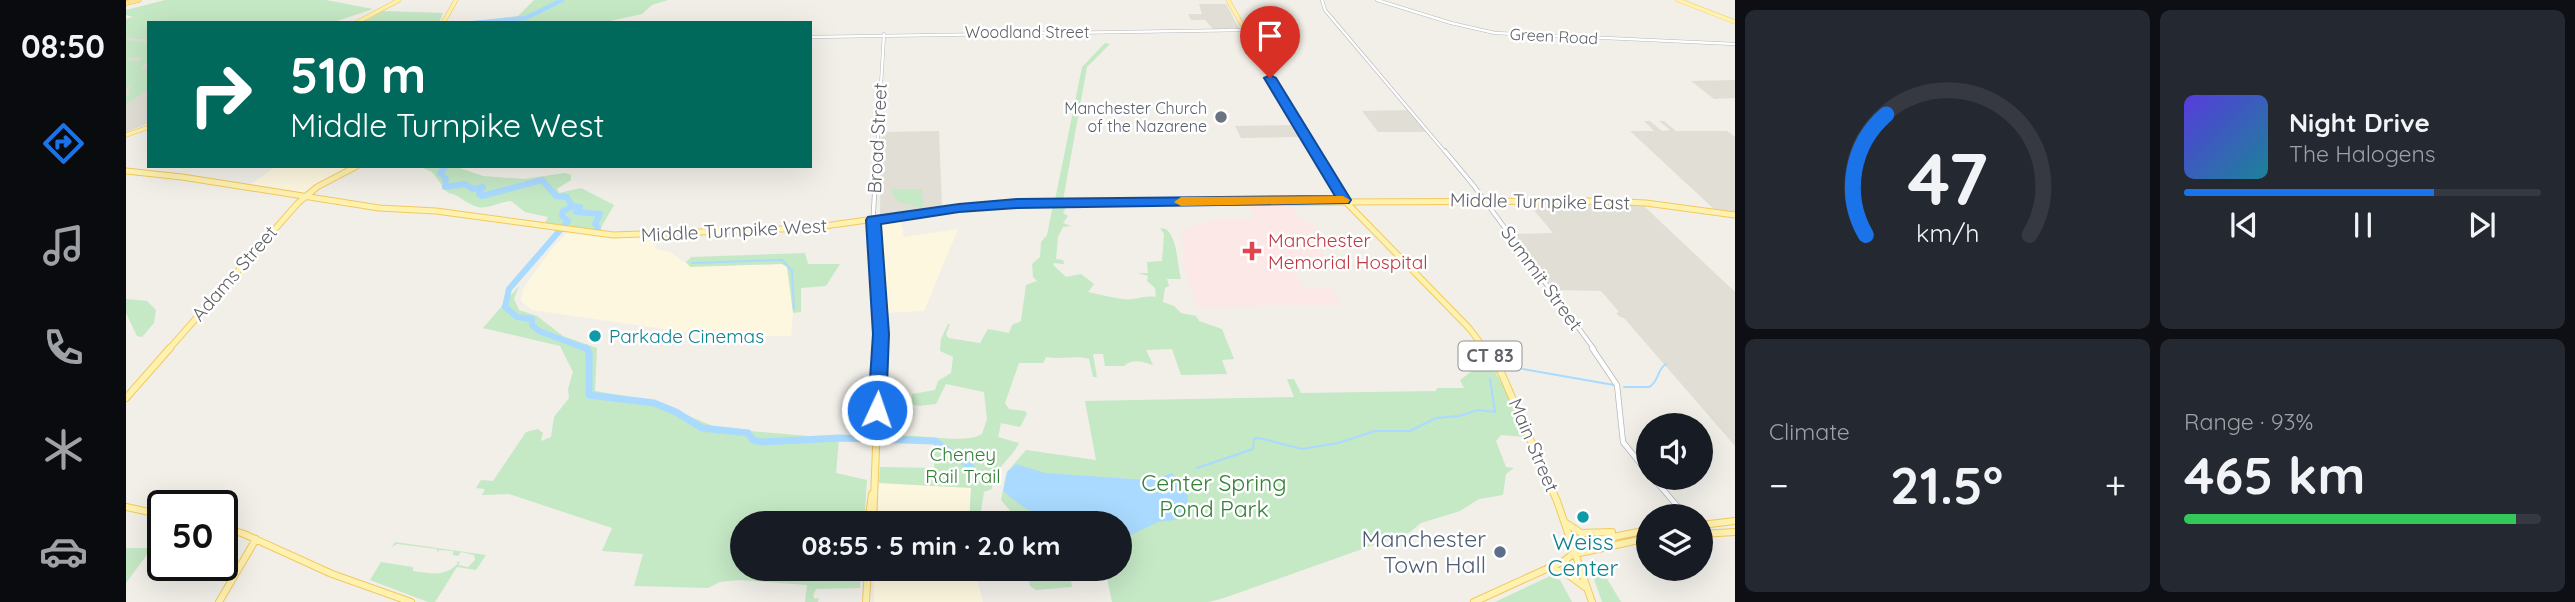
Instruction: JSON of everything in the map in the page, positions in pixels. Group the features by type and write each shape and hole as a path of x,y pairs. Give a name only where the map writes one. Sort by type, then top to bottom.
{"highway":[{"path":"127,1 139,0"}],"main road":[{"path":"359,21 400,0"},
{"path":"444,21 456,0"},
{"name":"Main Street","path":"1228,0 1292,116 1344,200 1467,326 1491,357 1511,391 1564,521 1592,602"},
{"path":"1678,0 1735,22"},
{"path":"126,135 147,128"},
{"name":"Adams Street","path":"126,398 303,198 317,187 353,168"},
{"name":"Middle Turnpike West","path":"126,171 182,177 379,208 436,211 624,235 810,228 959,208 1017,204 1344,200"},
{"name":"Middle Turnpike East","path":"1344,200 1647,203 1735,215"},
{"name":"Broad Street","path":"873,220 881,334 873,511"},
{"path":"126,507 147,512"},
{"path":"1564,521 1581,533 1636,531"},
{"path":"1713,523 1735,521"},
{"path":"1713,533 1735,532"},
{"path":"238,533 332,574 411,602"},
{"path":"1622,533 1629,541"},
{"path":"1575,554 1584,544 1622,533"},
{"path":"219,602 256,539"},
{"path":"1474,602 1575,554 1636,540"},
{"path":"1548,568 1567,574 1586,589"},
{"path":"866,602 867,581"}],"street":[{"name":"Summit Street","path":"1322,0 1325,10 1485,200 1619,385 1622,439 1636,457"},
{"name":"Green Road","path":"1377,0 1493,33 1593,40 1682,38 1735,44"},
{"name":"Woodland Street","path":"812,37 1243,30"},
{"name":"Broad Street","path":"873,220 884,34"},
{"path":"1663,490 1676,504"}],"shaded area":[{"path":"1199,4 1226,4 1239,28 1213,29 1205,20 1191,20 1188,14 1202,14"},
{"path":"126,38 147,40 147,124 126,132"},
{"path":"1735,80 1735,98 1714,99 1691,81"},
{"path":"1407,110 1426,132 1378,132 1362,111"},
{"path":"1644,121 1650,121 1662,131 1670,130 1659,121 1664,121 1676,131 1727,131 1735,137 1735,213 1715,210 1630,131 1654,131"},
{"path":"1294,125 1301,137 1241,138 1235,126"},
{"path":"939,131 942,207 880,216 881,132"},
{"path":"348,168 301,194 248,186 272,169"},
{"path":"1527,202 1644,206 1735,292 1735,446 1713,421 1713,413 1706,413 1624,318 1616,313 1619,312 1601,291 1554,290 1513,234 1553,233"},
{"name":"Manchester Memorial Hospital","path":"1249,204 1291,204 1298,218 1312,224 1315,228 1313,235 1331,268 1295,270 1305,289 1331,288 1342,305 1196,307 1185,268 1181,232 1194,225 1221,219 1255,219"},
{"path":"900,219 904,237 958,229 924,311 884,313 879,224"},
{"path":"570,230 592,233 659,233 655,249 670,252 690,266 782,264 787,267 790,276 793,313 791,336 713,336 532,310 521,301 523,289 553,247"},
{"path":"879,483 971,488 970,511 878,511"},
{"path":"874,581 977,581 983,602 874,602"}],"green space":[{"path":"165,0 326,0 373,9 337,21 147,21 147,40 126,38 126,19 133,17 126,15 126,10"},
{"path":"534,0 668,0 652,5 642,14 610,21 482,21 518,16"},
{"path":"383,11 443,13 440,21 365,21"},
{"path":"126,40 147,43 147,62 141,68 147,70 147,89 126,105 126,97 130,93 128,89 133,81 126,87 126,60 138,61 144,57 126,58"},
{"path":"1105,43 1110,44 1087,67 1063,200 1055,200 1082,67"},
{"path":"423,168 460,168 483,176 524,179 565,173 571,175 571,180 557,189 559,193 581,188 614,205 599,231 545,223 548,217 525,212 511,201 482,208 474,206 448,193 432,172"},
{"path":"890,189 922,189 923,208 898,202"},
{"name":"Cheney Rail Trail","path":"1053,205 1067,205 1063,213 1068,216 1063,223 1071,226 1063,227 1058,237 1056,259 1063,260 1064,264 1053,265 1066,277 1081,274 1094,284 1088,292 1126,299 1156,297 1155,288 1147,281 1148,276 1138,273 1148,273 1147,262 1162,261 1164,234 1160,228 1166,229 1173,239 1181,279 1167,279 1169,286 1165,288 1163,302 1174,306 1181,313 1196,316 1199,321 1222,329 1234,359 1222,360 1227,374 1181,375 1172,349 1146,350 1153,365 1134,361 1124,366 1105,366 1103,354 1093,354 1097,377 1093,377 1089,359 1084,358 1046,357 1043,363 1019,363 1005,403 1009,409 1025,411 1027,414 1020,427 1001,423 998,437 1019,443 996,475 992,489 984,492 981,511 970,511 971,488 879,483 880,467 934,468 934,444 889,442 886,437 962,439 982,434 987,419 984,392 946,384 936,404 919,406 911,404 912,394 935,390 938,381 951,373 953,357 940,351 941,339 948,324 948,338 980,343 988,329 1009,333 1012,325 1021,321 1026,285 1037,281 1033,277 1032,264 1040,257 1041,242 1047,235"},
{"path":"805,253 808,264 840,264 826,286 801,288 801,312 793,313 787,267 782,264 690,267 686,262 691,257"},
{"path":"519,286 514,299 519,310 537,316 563,336 597,348 595,391 654,401 717,428 808,436 809,439 839,439 836,473 867,480 865,511 730,511 730,581 708,588 634,586 643,554 602,551 612,528 509,494 482,495 485,489 476,488 481,480 493,481 526,432 538,429 543,433 541,441 551,437 554,417 569,398 568,389 573,372 560,346 483,328"},
{"path":"126,299 147,301 156,310 154,323 142,337 137,336 126,313"},
{"name":"Center Spring Pond Park","path":"1487,358 1504,387 1525,437 1501,435 1496,441 1506,467 1514,468 1506,474 1503,495 1479,499 1460,511 1421,523 1410,532 1224,598 1209,602 1112,602 1108,581 1132,581 1132,511 1010,511 1001,500 1007,472 1026,450 1096,460 1085,401 1294,397 1287,379 1294,379 1301,393 1436,391 1437,388 1464,388 1460,380 1472,371 1464,359"},
{"path":"395,542 486,555 476,570 457,567 435,602 428,602 370,580 381,562 413,567 413,571 443,573 453,568 458,563 456,561 460,562 458,565 468,567 475,560 474,555 461,552 458,556 453,555 453,551 439,550 437,553 437,549 397,544 392,547"},
{"path":"126,548 147,548 147,555 126,583"},
{"path":"1595,559 1621,602 1602,602 1589,565"},
{"path":"1550,576 1560,580 1572,602 1495,602"},
{"path":"753,581 860,581 860,588 816,589 813,596 815,599 819,598 818,602 805,602 807,585"},
{"path":"1029,581 1071,581 1072,587 1036,590 1030,586"}],"water":[{"path":"1016,464 1045,473 1132,479 1152,480 1172,473 1188,496 1187,515 1181,519 1158,522 1132,534 1132,511 1030,511 1003,491 1007,472"}],"waterway":[{"path":"495,21 526,18 562,0"},
{"path":"444,168 440,173 446,179 445,187 465,184 473,189 483,187 479,194 482,196 542,180 556,196 567,197 573,206"},
{"path":"573,206 580,207 576,212 600,214 595,224 598,228"},
{"path":"573,206 563,211 562,216 568,221 509,289 505,307 517,317 532,319 532,325 539,331 587,349"},
{"path":"692,263 782,260 792,271 794,309"},
{"path":"587,349 589,352 589,395 654,403 676,412 702,428 748,433 753,440 760,442 839,438 935,441 971,467"},
{"path":"1624,387 1649,387 1666,364"},
{"path":"1523,369 1614,385"},
{"path":"1197,468 1253,449 1254,439 1259,438 1302,449 1338,443 1375,431 1410,431 1436,418 1459,416 1478,410 1495,412 1490,379"}],"slow traffic":[{"path":"1181,202 1343,200"}],"place":[{"name":"Manchester Church of the Nazarene","path":"1221,117"},
{"name":"Manchester Memorial Hospital","path":"1252,251"},
{"name":"Parkade Cinemas","path":"595,336"},
{"name":"Weiss Center","path":"1583,517"},
{"name":"Manchester Town Hall","path":"1500,552"}],"route":[{"path":"877,410 881,334 873,220 959,208 1017,204 1344,200 1270,78"}]}
